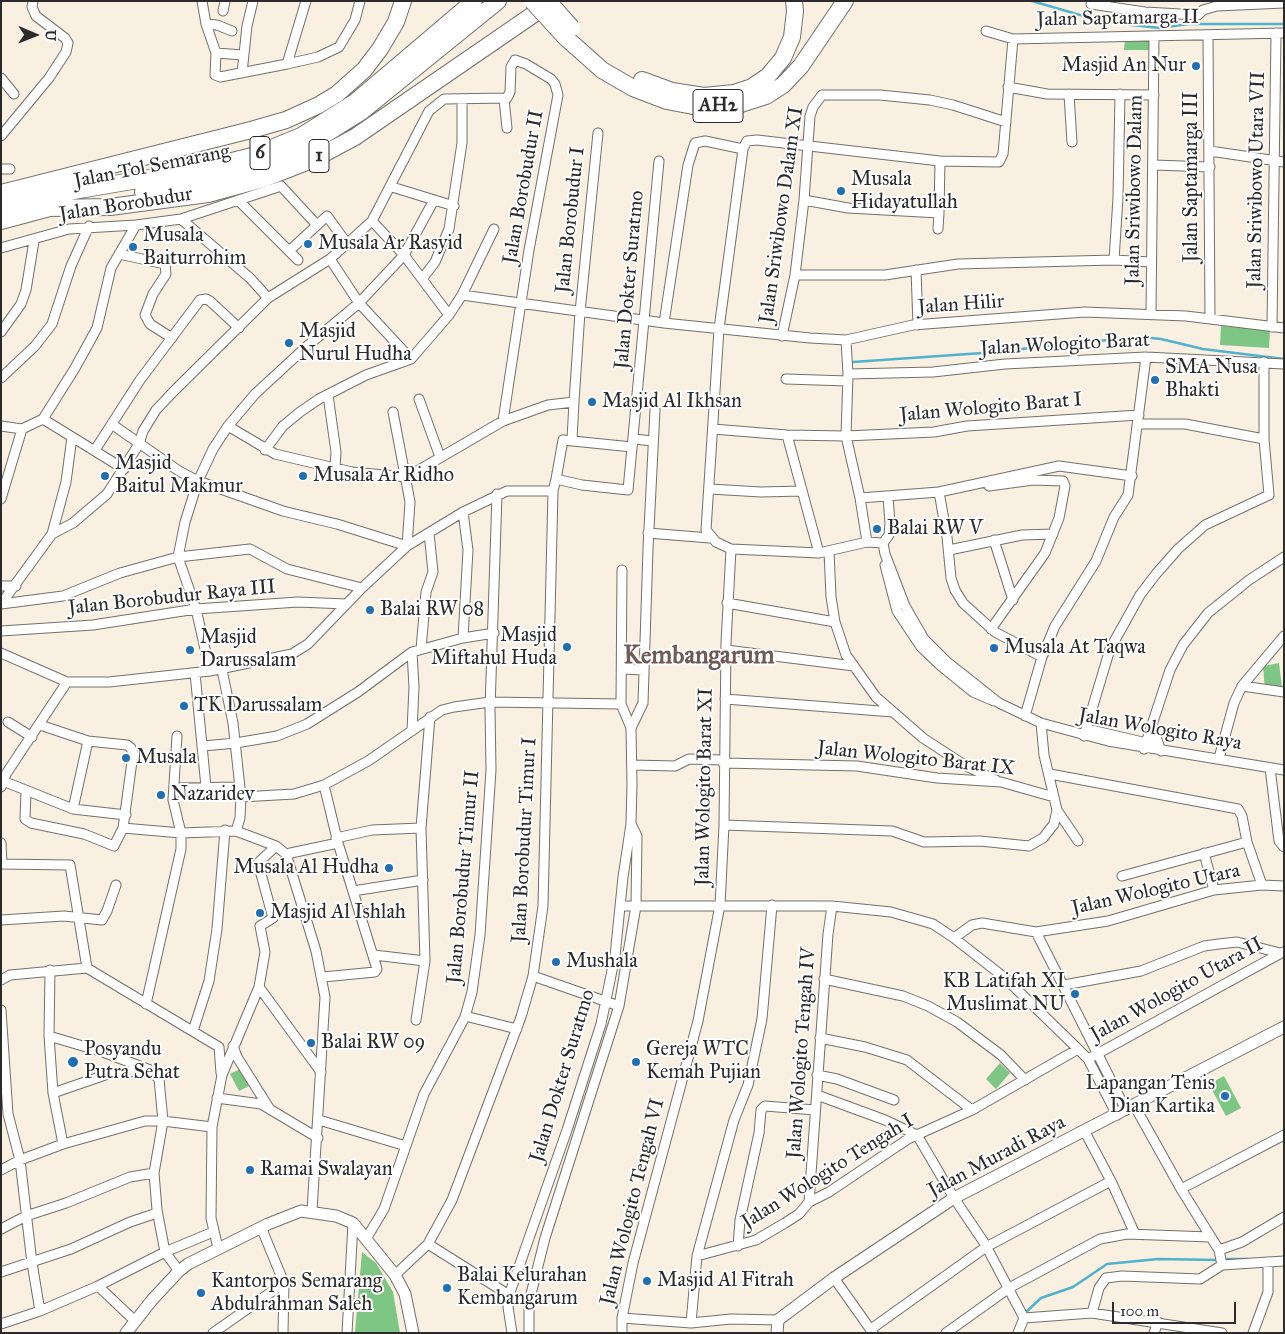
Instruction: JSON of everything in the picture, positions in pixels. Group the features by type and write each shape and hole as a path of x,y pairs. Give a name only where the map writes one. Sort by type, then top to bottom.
{"highway":[{"name":"1","path":"1,193 251,130 286,120 319,105 338,94 364,70 380,49 396,22 403,1"},
{"name":"Jalan Tol Semarang","path":"1,206 30,198 196,170 252,156 301,136 355,102 474,1"},
{"name":"Jalan Tol Semarang","path":"1,221 46,208 196,183 256,168 305,147 361,112 498,1"},
{"name":"AH2","path":"532,1 568,33 602,70 633,88 650,95 667,101 703,108 738,105 766,96 783,85 801,66 845,1"},
{"path":"548,1 568,33 609,62 638,78 672,91 704,96 734,93 752,87 768,76 783,58 792,37 795,11 794,1"},
{"name":"1","path":"46,208 110,207 208,194 263,179 314,159 355,137 552,1"}],"street":[{"path":"1,136 53,72 66,52 68,43 65,38 36,16 32,7 33,1"},
{"path":"202,1 206,24 216,53 217,77 318,58 339,47 355,20 360,1"},
{"path":"223,11 225,1"},
{"path":"242,73 243,55 253,1"},
{"path":"287,64 306,1"},
{"path":"1091,4 1145,12 1198,15 1204,10 1217,6 1284,3"},
{"path":"206,24 217,24 232,32"},
{"name":"Jalan Saptamarga II","path":"986,31 1013,38 1154,37 1280,33"},
{"name":"Jalan Sriwibowo Utara VII","path":"1272,328 1279,162 1280,33"},
{"name":"Jalan Saptamarga III","path":"1208,35 1210,318"},
{"name":"Jalan Sriwibowo Dalam","path":"1151,313 1154,37"},
{"path":"710,538 706,530 705,518 710,489 720,329 745,143 752,140 867,151 940,161 999,162 1004,154 1013,38"},
{"path":"216,53 243,55"},
{"name":"Jalan Borobudur II","path":"503,421 532,234 558,95 555,84 551,79 526,64 515,60 511,67 509,96 504,99"},
{"path":"1,78 14,94"},
{"path":"1008,87 1039,94 1154,95"},
{"path":"1069,94 1072,142"},
{"path":"1114,260 1118,198 1120,94"},
{"name":"Jalan Sriwibowo Dalam XI","path":"782,336 795,275 804,200 810,116 817,100 822,95 930,100 953,105 1006,122"},
{"path":"52,534 74,523 107,494 140,444 143,430 156,410 268,298 330,259 348,245 372,221 392,187 429,111 444,100 504,99 507,128"},
{"path":"422,279 435,262 443,245 454,206 462,143 462,100"},
{"name":"Jalan Borobudur I","path":"572,439 580,312 598,132"},
{"path":"664,323 688,166 695,143 705,141 743,149"},
{"path":"1210,151 1279,162"},
{"name":"Jalan Dokter Suratmo","path":"556,479 627,490 633,443 642,320 659,161"},
{"path":"938,229 940,161"},
{"path":"1154,165 1210,166"},
{"name":"Jalan Borobudur","path":"1,248 34,241 69,229 89,226 136,225 181,219 281,186 317,225"},
{"path":"392,187 454,206"},
{"path":"238,200 298,260"},
{"path":"210,671 196,609 178,557 185,522 198,481 213,449 228,426 255,394 306,347 360,303 404,255 434,200"},
{"path":"804,200 848,208 939,213"},
{"path":"289,251 329,216 348,245"},
{"path":"181,219 250,278 268,298"},
{"path":"372,221 404,255 449,315"},
{"path":"1,426 22,429 44,419 76,368 97,328 105,285 111,268 136,225"},
{"path":"1,378 35,346 52,324 71,266 89,226"},
{"path":"265,450 283,426 300,412 366,375 411,359 449,315 462,295 494,229"},
{"path":"3,327 26,290 34,241"},
{"path":"118,254 165,264 166,274 153,294 145,315 150,324 172,338"},
{"path":"330,259 360,303 411,359"},
{"path":"795,275 885,275 958,264 1114,260 1151,262"},
{"path":"916,270 918,325"},
{"path":"462,295 580,312"},
{"path":"95,450 140,380 200,300 210,301 239,328"},
{"name":"Jalan Borobudur I","path":"580,312 642,320"},
{"name":"Jalan Hilir","path":"642,320 782,336 846,340 918,325 1085,312 1151,313 1210,318 1272,328 1284,328"},
{"path":"846,340 848,378 846,436 860,498 867,542"},
{"path":"1025,716 1042,657 1054,626 1096,561 1114,517 1128,495 1132,476 1146,357"},
{"name":"Jalan Wologito Barat","path":"786,378 848,378 1005,364 1146,357 1284,364"},
{"path":"1085,732 1110,649 1140,595 1156,574 1178,549 1205,525 1269,495 1264,439 1264,362"},
{"path":"328,395 336,452 335,468"},
{"path":"419,398 440,457"},
{"path":"228,426 265,450 335,468 407,477 503,421 548,405 574,402"},
{"path":"630,728 643,703 648,533 656,410"},
{"path":"393,412 407,477 410,502 407,546"},
{"path":"44,419 124,469"},
{"name":"Jalan Wologito Barat I","path":"714,429 787,435 846,436 934,432 966,426 1139,419 1185,424 1264,439"},
{"path":"112,426 179,471 198,481 283,511 337,524 407,546"},
{"path":"1,499 22,429"},
{"path":"787,435 819,553"},
{"path":"1,604 16,586 52,534 66,482 72,437"},
{"path":"572,439 633,443 653,441"},
{"name":"Jalan Borobudur Timur I","path":"395,1275 428,1244 452,1200 517,1029 533,976 543,906 553,491 561,443 563,440 572,439"},
{"path":"939,492 1059,466 1132,476"},
{"path":"860,498 939,492 1033,480 1063,482 1065,494 1053,534 1045,552 991,629"},
{"path":"710,489 761,492 802,491"},
{"path":"1,654 67,682 109,682 222,670 284,657 299,651 407,546 497,494 507,491 553,491"},
{"path":"939,492 949,550 951,578 963,603 991,629 1042,657"},
{"name":"Jalan Borobudur Timur II","path":"366,1239 384,1209 424,1094 465,1016 472,992 480,935 491,770 490,702 494,633 497,494"},
{"path":"648,533 710,538 731,549 819,553 867,542 883,543 888,535 890,523 888,497"},
{"path":"463,512 468,550 463,638"},
{"path":"421,649 426,592 433,572 429,533"},
{"path":"949,550 994,540 1053,534"},
{"path":"994,540 1013,600"},
{"name":"Jalan Wologito Raya","path":"883,543 889,585 897,611 921,647 940,666 973,692 1041,723 1145,746 1284,770"},
{"path":"1,604 63,596 120,573 178,557 250,549 288,569 362,588"},
{"name":"Jalan Wologito Barat XI","path":"720,905 724,825 723,761 727,603 731,549"},
{"path":"829,551 831,597 835,622 846,655 876,697 923,738 966,766 1001,782"},
{"path":"1145,746 1170,670 1182,645 1208,613 1249,580 1284,557"},
{"name":"Jalan Dokter Suratmo","path":"512,1333 508,1306 509,1295 601,1024 615,956 631,824 632,765 630,728 621,704 622,570"},
{"path":"1,586 16,586"},
{"name":"Jalan Borobudur Raya III","path":"1,631 93,626 196,609 298,602 346,604"},
{"path":"727,603 835,622"},
{"path":"203,746 277,736 307,724 358,692 412,652 463,638 494,633"},
{"path":"1219,758 1234,703 1242,686 1284,636"},
{"path":"726,650 854,666"},
{"path":"412,652 414,688 412,731"},
{"path":"622,669 644,670"},
{"path":"222,670 236,743 241,797 240,818 236,831"},
{"path":"195,673 206,787"},
{"path":"67,682 2,784 73,809 126,815"},
{"path":"1242,686 1284,692"},
{"path":"725,699 893,712"},
{"path":"241,797 294,794 324,785 368,761 430,717 442,710 454,707 490,702 621,704"},
{"path":"416,1020 425,961 421,828 430,717"},
{"path":"8,722 32,737"},
{"path":"1041,723 1044,756 1050,774 1057,810 1078,840"},
{"path":"26,791 24,819 31,823 84,834 114,846 124,828 133,754 131,748 127,745 88,742 40,725"},
{"path":"1152,726 1160,748"},
{"path":"146,1004 181,849 181,833 174,806 177,736"},
{"path":"73,809 88,742"},
{"name":"Jalan Wologito Barat IX","path":"632,765 675,766 689,759 857,766 938,778 1001,782 1054,797"},
{"path":"1270,768 1279,841 1284,847"},
{"path":"1050,774 1238,809 1242,816 1247,842 1262,885"},
{"path":"323,977 375,972 377,969 374,954 337,840 324,785"},
{"path":"175,788 240,786"},
{"path":"724,825 892,831 924,842 980,841 1029,846 1043,838 1054,824 1057,810"},
{"name":"Jalan Dokter Suratmo","path":"529,1333 529,1302 534,1276 619,1006 636,906 637,836 631,824"},
{"path":"124,828 181,833 236,831 276,846 286,854 323,977 325,997 318,1138 312,1211"},
{"path":"286,854 372,830 421,828"},
{"path":"193,1031 209,980 217,929 226,830"},
{"path":"1122,876 1247,842"},
{"path":"1,843 2,864 70,865 87,968"},
{"path":"218,1248 211,1218 212,1127 222,1075 259,987 266,952 260,926 273,918 268,892 258,863 276,846"},
{"path":"1204,853 1214,890"},
{"path":"353,891 423,880"},
{"path":"1,920 79,918 102,920 116,885"},
{"name":"Jalan Wologito Utara","path":"954,938 972,925 982,923 1036,932 1108,921 1214,890 1262,885 1284,886"},
{"name":"Jalan Wologito Tengah VI","path":"622,1333 622,1318 647,1207 698,1021 720,905"},
{"path":"691,1322 697,1256 734,1120 748,1085 762,1019 772,905"},
{"path":"620,906 832,906 891,912 933,924 1005,978 1088,1059 1181,1189 1221,1258"},
{"name":"Jalan Wologito Tengah IV","path":"809,1202 824,979 832,906"},
{"path":"1036,932 1126,1110"},
{"path":"1064,985 1141,970 1204,946 1242,943 1282,952"},
{"name":"Jalan Wologito Utara II","path":"1088,1059 1282,952"},
{"path":"374,954 425,961"},
{"path":"1,980 10,975 87,968 219,1046"},
{"path":"50,970 49,1036 53,1093 63,1144"},
{"path":"533,976 619,1006"},
{"path":"824,979 903,996 928,1006 957,1022 1001,1055 1024,1080"},
{"path":"259,987 321,1072"},
{"path":"1,1010 5,1116 20,1160 32,1263 40,1311"},
{"path":"465,1016 517,1029"},
{"name":"Jalan Muradi Raya","path":"778,1320 790,1314 834,1278 954,1198 1085,1132 1284,1027"},
{"path":"219,1046 238,1035"},
{"path":"49,1036 103,1052 156,1074 161,1084 163,1121 154,1174 157,1214 165,1252 179,1271"},
{"path":"820,1038 865,1047 907,1060 972,1110"},
{"path":"219,1046 222,1075"},
{"path":"233,1046 237,1057 271,1110"},
{"name":"Jalan Wologito Tengah I","path":"697,1256 756,1240 799,1214 809,1202 829,1192 916,1135 972,1110 1078,1049"},
{"path":"53,1093 108,1074 150,1070"},
{"path":"817,1075 844,1081 894,1100"},
{"path":"817,1095 885,1120 916,1135 986,1247 1024,1317 1018,1333"},
{"path":"217,1098 245,1100 260,1104 318,1138"},
{"path":"738,1246 740,1220 759,1133 761,1110 765,1106 815,1110"},
{"path":"319,1120 406,1146"},
{"path":"1,1170 20,1160 63,1144 145,1121 163,1121 212,1127"},
{"path":"1085,1132 1111,1181 1135,1234"},
{"path":"1181,1189 1284,1135"},
{"path":"556,1161 569,1165"},
{"path":"1,1229 26,1216 66,1203 130,1177 154,1174"},
{"path":"834,1278 872,1331 986,1247 1111,1181"},
{"path":"126,1333 179,1271 218,1248 261,1227 301,1211 312,1211 336,1216 353,1223 395,1275 405,1294 413,1333"},
{"path":"1,1272 71,1249 130,1222 157,1214"},
{"path":"1092,1313 1099,1288 1106,1278 1122,1276 1200,1279 1221,1258 1242,1242 1284,1217"},
{"path":"347,1333 353,1223"},
{"path":"261,1227 284,1283 283,1333"},
{"path":"1,1324 40,1311 98,1286 165,1252 213,1232"},
{"path":"946,1333 1009,1288 1092,1242 1119,1235 1135,1234 1210,1237"},
{"path":"428,1244 509,1295 529,1302"},
{"path":"1221,1258 1268,1262 1284,1261"},
{"path":"1253,1333 1268,1292 1268,1262"},
{"path":"519,1267 534,1276"},
{"path":"213,1333 284,1283"},
{"path":"98,1286 135,1321"},
{"path":"1024,1317 1092,1313 1222,1333"},
{"path":"622,1318 691,1322 731,1319 778,1320 776,1333"},
{"path":"1154,1333 1158,1322"}],"green space":[{"path":"1125,40 1149,40 1149,50 1124,50"},
{"path":"1221,326 1270,330 1269,348 1220,345"},
{"path":"1279,663 1282,688 1265,690 1263,666"},
{"path":"1000,1063 1010,1073 996,1089 986,1079"},
{"path":"240,1069 249,1086 239,1091 230,1074"},
{"name":"Lapangan Tenis Dian Kartika","path":"1224,1076 1241,1108 1226,1116 1209,1084"},
{"path":"362,1252 376,1263 393,1292 400,1333 355,1332"}],"waterway":[{"path":"1032,1 1104,22 1160,28 1188,24 1284,24"},
{"path":"853,362 997,352 1142,337 1161,339 1203,349 1284,359"},
{"path":"1024,1314 1041,1298 1073,1287 1107,1264 1158,1259 1218,1260"},
{"path":"1223,1259 1248,1259"}],"place":[{"name":"Masjid An Nur","path":"1196,66"},
{"name":"Musala Hidayatullah","path":"841,191"},
{"name":"Musala Ar Rasyid","path":"308,244"},
{"name":"Musala Baiturrohim","path":"133,247"},
{"name":"Masjid Nurul Hudha","path":"289,343"},
{"name":"SMA Nusa Bhakti","path":"1155,380"},
{"name":"Masjid Al Ikhsan","path":"592,402"},
{"name":"Masjid Baitul Makmur","path":"105,476"},
{"name":"Musala Ar Ridho","path":"303,476"},
{"name":"Balai RW V","path":"877,529"},
{"name":"Balai RW 08","path":"370,610"},
{"name":"Masjid Miftahul Huda","path":"567,647"},
{"name":"Musala At Taqwa","path":"994,648"},
{"name":"Masjid Darussalam","path":"190,650"},
{"name":"TK Darussalam","path":"184,706"},
{"name":"Musala","path":"126,758"},
{"name":"Nazaridev","path":"161,795"},
{"name":"Musala Al Hudha","path":"389,868"},
{"name":"Masjid Al Ishlah","path":"260,913"},
{"name":"Mushala","path":"556,962"},
{"name":"KB Latifah XI Muslimat NU","path":"1075,994"},
{"name":"Balai RW 09","path":"311,1043"},
{"name":"Posyandu Putra Sehat","path":"73,1062"},
{"name":"Gereja WTC Kemah Pujian","path":"636,1062"},
{"name":"Lapangan Tenis Dian Kartika","path":"1225,1096"},
{"name":"Ramai Swalayan","path":"250,1170"},
{"name":"Masjid Al Fitrah","path":"647,1281"},
{"name":"Balai Kelurahan Kembangarum","path":"447,1288"},
{"name":"Kantorpos Semarang Abdulrahman Saleh","path":"201,1293"}],"district":[{"name":"Kembangarum","path":"699,657"}]}
